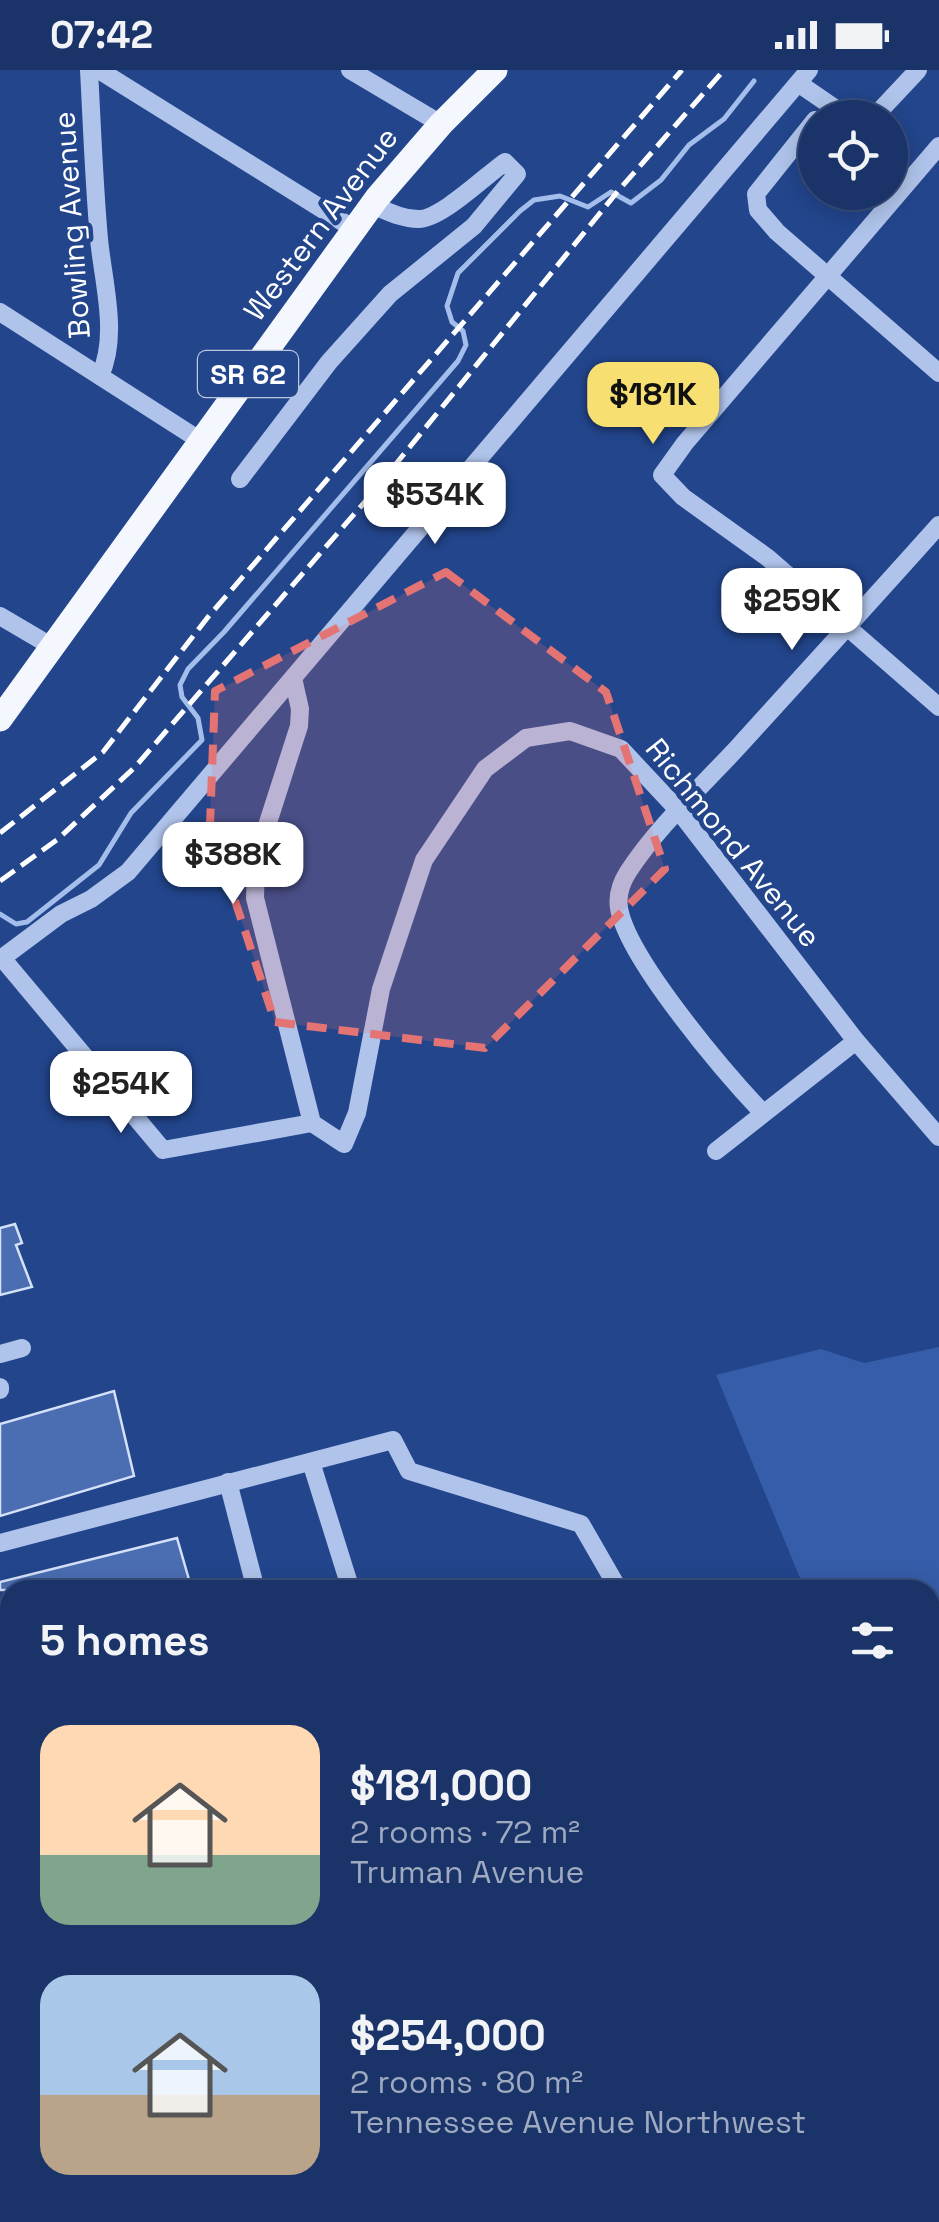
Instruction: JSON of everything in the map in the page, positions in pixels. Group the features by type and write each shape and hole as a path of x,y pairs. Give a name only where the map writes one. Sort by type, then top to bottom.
{"main road":[{"name":"Western Avenue","path":"0,719 354,228 441,124 495,70"}],"street":[{"name":"Bowling Avenue","path":"89,70 98,237 109,338 107,362 100,376"},
{"path":"99,70 354,228"},
{"path":"350,70 441,124"},
{"path":"890,100 918,70"},
{"path":"293,678 300,709 299,726 256,860 256,898 312,1123 164,1150 2,958 61,914 91,900 128,872 804,76 814,100"},
{"path":"798,142 756,194 758,210 777,232 939,373"},
{"path":"939,146 685,443 662,476 768,558 939,707"},
{"path":"240,480 329,362 390,294 474,226 518,174 505,162 423,220 372,205"},
{"path":"0,312 200,441"},
{"path":"762,1113 661,988 626,930 618,907 618,891 627,873 679,811 939,525"},
{"path":"0,616 51,646"},
{"name":"Richmond Avenue","path":"312,1123 344,1144 357,1113 380,989 424,860 485,769 526,738 570,730 621,749 679,811 856,1041 939,1137"},
{"path":"716,1151 856,1041"},
{"path":"0,1354 22,1348"},
{"path":"0,1543 393,1440 409,1470 581,1524 613,1580"},
{"path":"311,1462 348,1580"},
{"path":"228,1482 253,1580"}],"highlighted area":[{"path":"446,572 606,692 665,869 485,1048 275,1022 210,825 215,691"}],"shaded area":[{"path":"939,1347 939,1580 801,1580 716,1375 821,1349 864,1363"}],"building":[{"path":"15,1224 22,1243 16,1245 32,1287 0,1295 0,1228"},
{"path":"114,1391 134,1476 0,1516 0,1424"},
{"path":"177,1538 189,1580 8,1580"}],"waterway":[{"path":"0,914 16,924 27,922 99,865 131,813 202,740 198,718 182,697 180,685 188,669 458,361 466,345 463,331 452,322 447,306 458,273 534,200 560,196 588,207 611,192 631,203 661,180 689,145 724,119 754,81"}],"railway":[{"path":"0,833 103,752 208,617 682,70"},
{"path":"0,881 58,839 135,767 369,497 618,191 724,70"}]}
